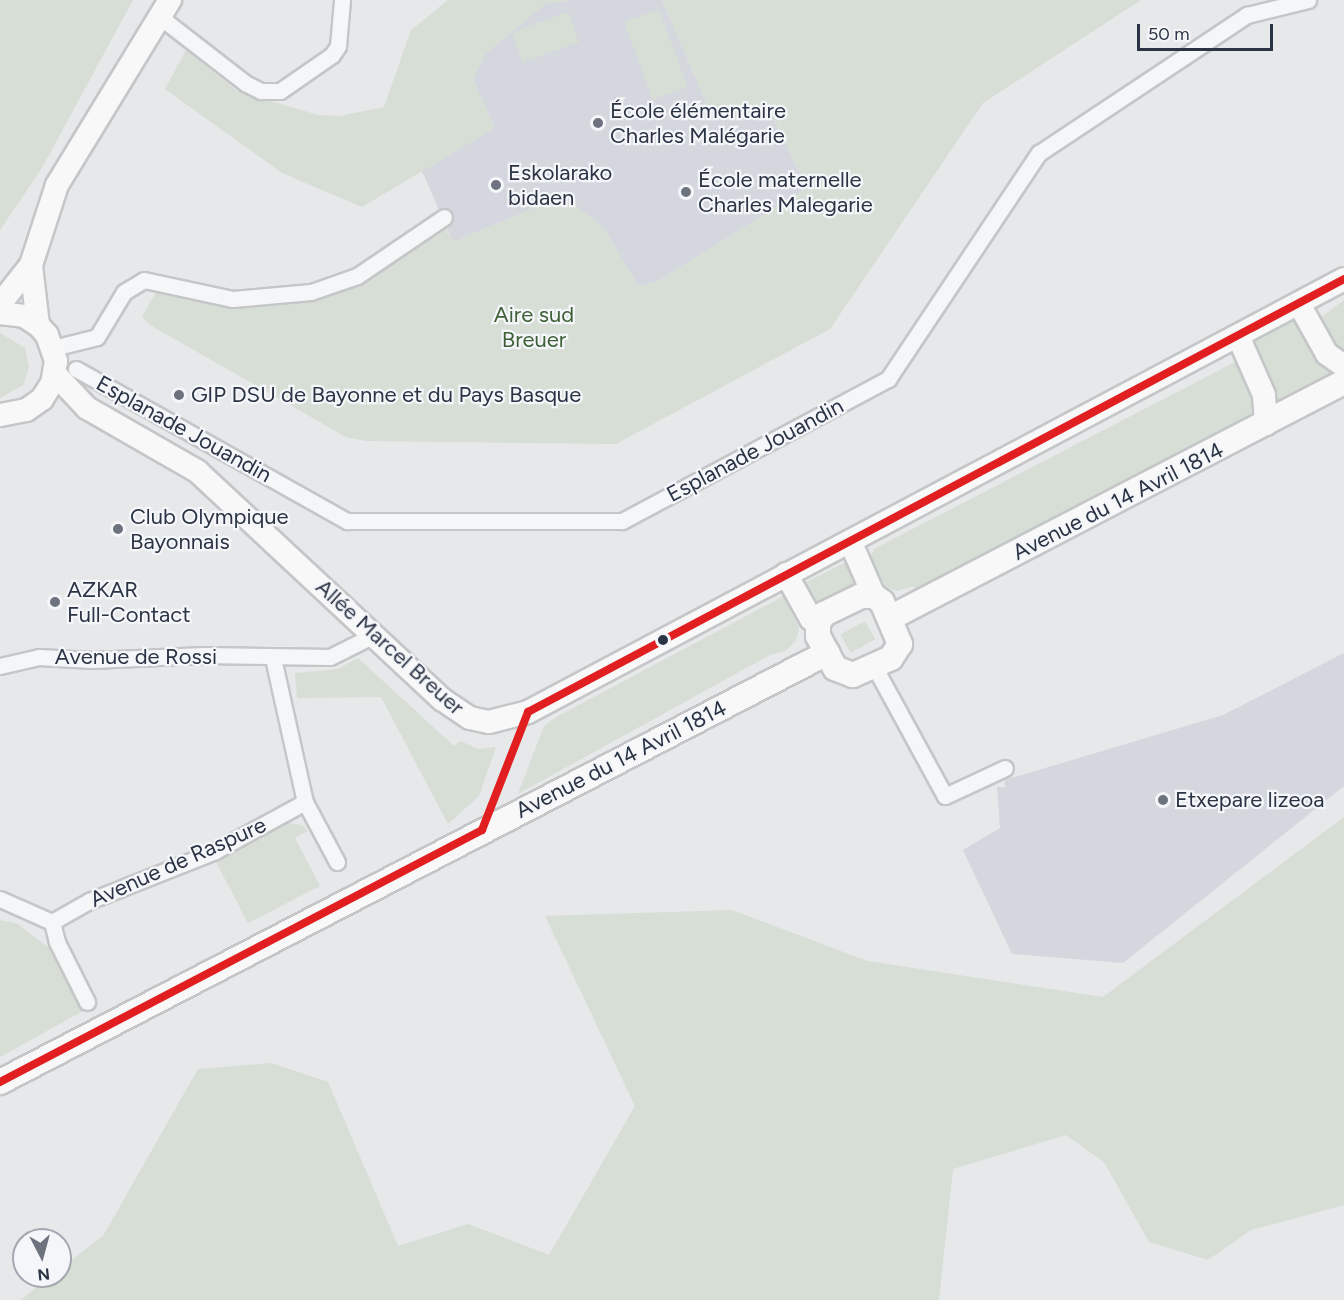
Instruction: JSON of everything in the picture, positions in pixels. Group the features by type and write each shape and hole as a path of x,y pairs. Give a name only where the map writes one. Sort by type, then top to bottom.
{"main road":[{"name":"Avenue du 14 Avril 1814","path":"890,618 1344,382"},
{"path":"861,596 874,596 890,618 900,644 891,658 854,675 835,668 818,636 818,623 824,614 861,596"},
{"name":"Avenue du 14 Avril 1814","path":"0,1082 827,653"}],"street":[{"path":"0,304 31,265 60,179 165,8 245,82 261,91 280,91 332,55 338,46 342,0"},
{"name":"Esplanade Jouandin","path":"65,371 347,521 622,521 888,379 1038,153 1247,15 1308,0"},
{"path":"53,348 96,337 124,292 144,280 233,299 311,292 357,276 444,217"},
{"path":"0,415 17,414 35,405 65,371 38,324 31,265"},
{"name":"Allée Marcel Breuer","path":"35,405 87,408 197,471 450,706 470,718 489,722 528,712 1344,279"},
{"path":"1299,304 1327,354 1344,366"},
{"path":"0,312 24,316 38,324"},
{"path":"1238,336 1264,395 1266,424"},
{"name":"Allée Marcel Breuer","path":"65,371 87,408"},
{"path":"850,541 874,596"},
{"path":"786,574 811,619 818,623"},
{"name":"Avenue de Rossi","path":"0,666 39,657 92,660 204,655 273,658 330,657 374,635"},
{"path":"273,658 305,802 336,862"},
{"path":"874,666 945,796 1005,768"},
{"name":"Avenue de Raspure","path":"52,922 89,901 215,851 305,802"},
{"path":"0,899 52,922 57,942 87,1002"}],"shaded area":[{"name":"École élémentaire Charles Malégarie","path":"571,0 662,0 713,118 767,105 807,188 660,280 639,287 603,227 563,196 453,242 422,171 495,128 473,79 485,54 545,4"},
{"name":"Etxepare lizeoa","path":"1344,653 1344,786 1123,963 1012,954 963,850 1000,828 997,787 1005,787 1005,780 1223,715"}],"green space":[{"path":"0,0 133,0 42,168 0,230"},
{"path":"448,0 571,0 545,4 485,54 473,79 495,128 362,207 282,173 165,89 186,50 237,91 318,115 340,116 384,107 411,30"},
{"name":"Aire sud Breuer","path":"662,0 1141,0 983,103 830,329 616,444 366,441 346,437 150,325 142,317 159,287 235,302 311,296 444,224 453,242 563,196 603,227 639,287 660,280 807,188 767,105 713,118"},
{"path":"659,9 687,87 653,100 624,22"},
{"path":"568,12 579,42 523,63 512,33"},
{"path":"1344,300 1344,357 1320,318"},
{"path":"1297,316 1340,372 1276,406 1249,342"},
{"path":"0,333 25,348 29,367 23,385 0,398"},
{"path":"1237,361 1256,393 1250,420 916,591 914,586 897,591 886,587 870,557 874,549"},
{"path":"852,559 865,584 813,610 800,585"},
{"path":"784,596 799,628 796,641 785,651 770,655 518,794 544,726 556,717"},
{"path":"865,621 875,639 851,653 841,635"},
{"path":"358,658 454,746 460,741 479,749 496,747 479,796 448,824 381,697 297,698 295,673 338,669"},
{"path":"1344,817 1344,1205 1251,1230 1208,1260 1149,1242 1104,1162 1066,1135 953,1169 939,1300 21,1300 36,1288 72,1288 72,1260 103,1236 198,1069 271,1063 328,1082 398,1246 468,1224 549,1255 635,1106 545,916 732,910 867,961 1103,997"},
{"path":"289,823 302,825 308,831 295,838 320,886 248,923 216,862"},
{"path":"0,920 18,924 55,953 85,1010 0,1057"}],"transit line":[{"path":"528,712 1344,279"},
{"path":"482,830 528,712"},
{"path":"0,1082 482,830"}],"place":[{"name":"École élémentaire Charles Malégarie","path":"598,123"},
{"name":"Eskolarako bidaen","path":"496,185"},
{"name":"École maternelle Charles Malegarie","path":"686,192"},
{"name":"GIP DSU de Bayonne et du Pays Basque","path":"179,395"},
{"name":"Club Olympique Bayonnais","path":"118,529"},
{"name":"AZKAR Full-Contact","path":"55,602"},
{"name":"Etxepare lizeoa","path":"1163,800"}]}
